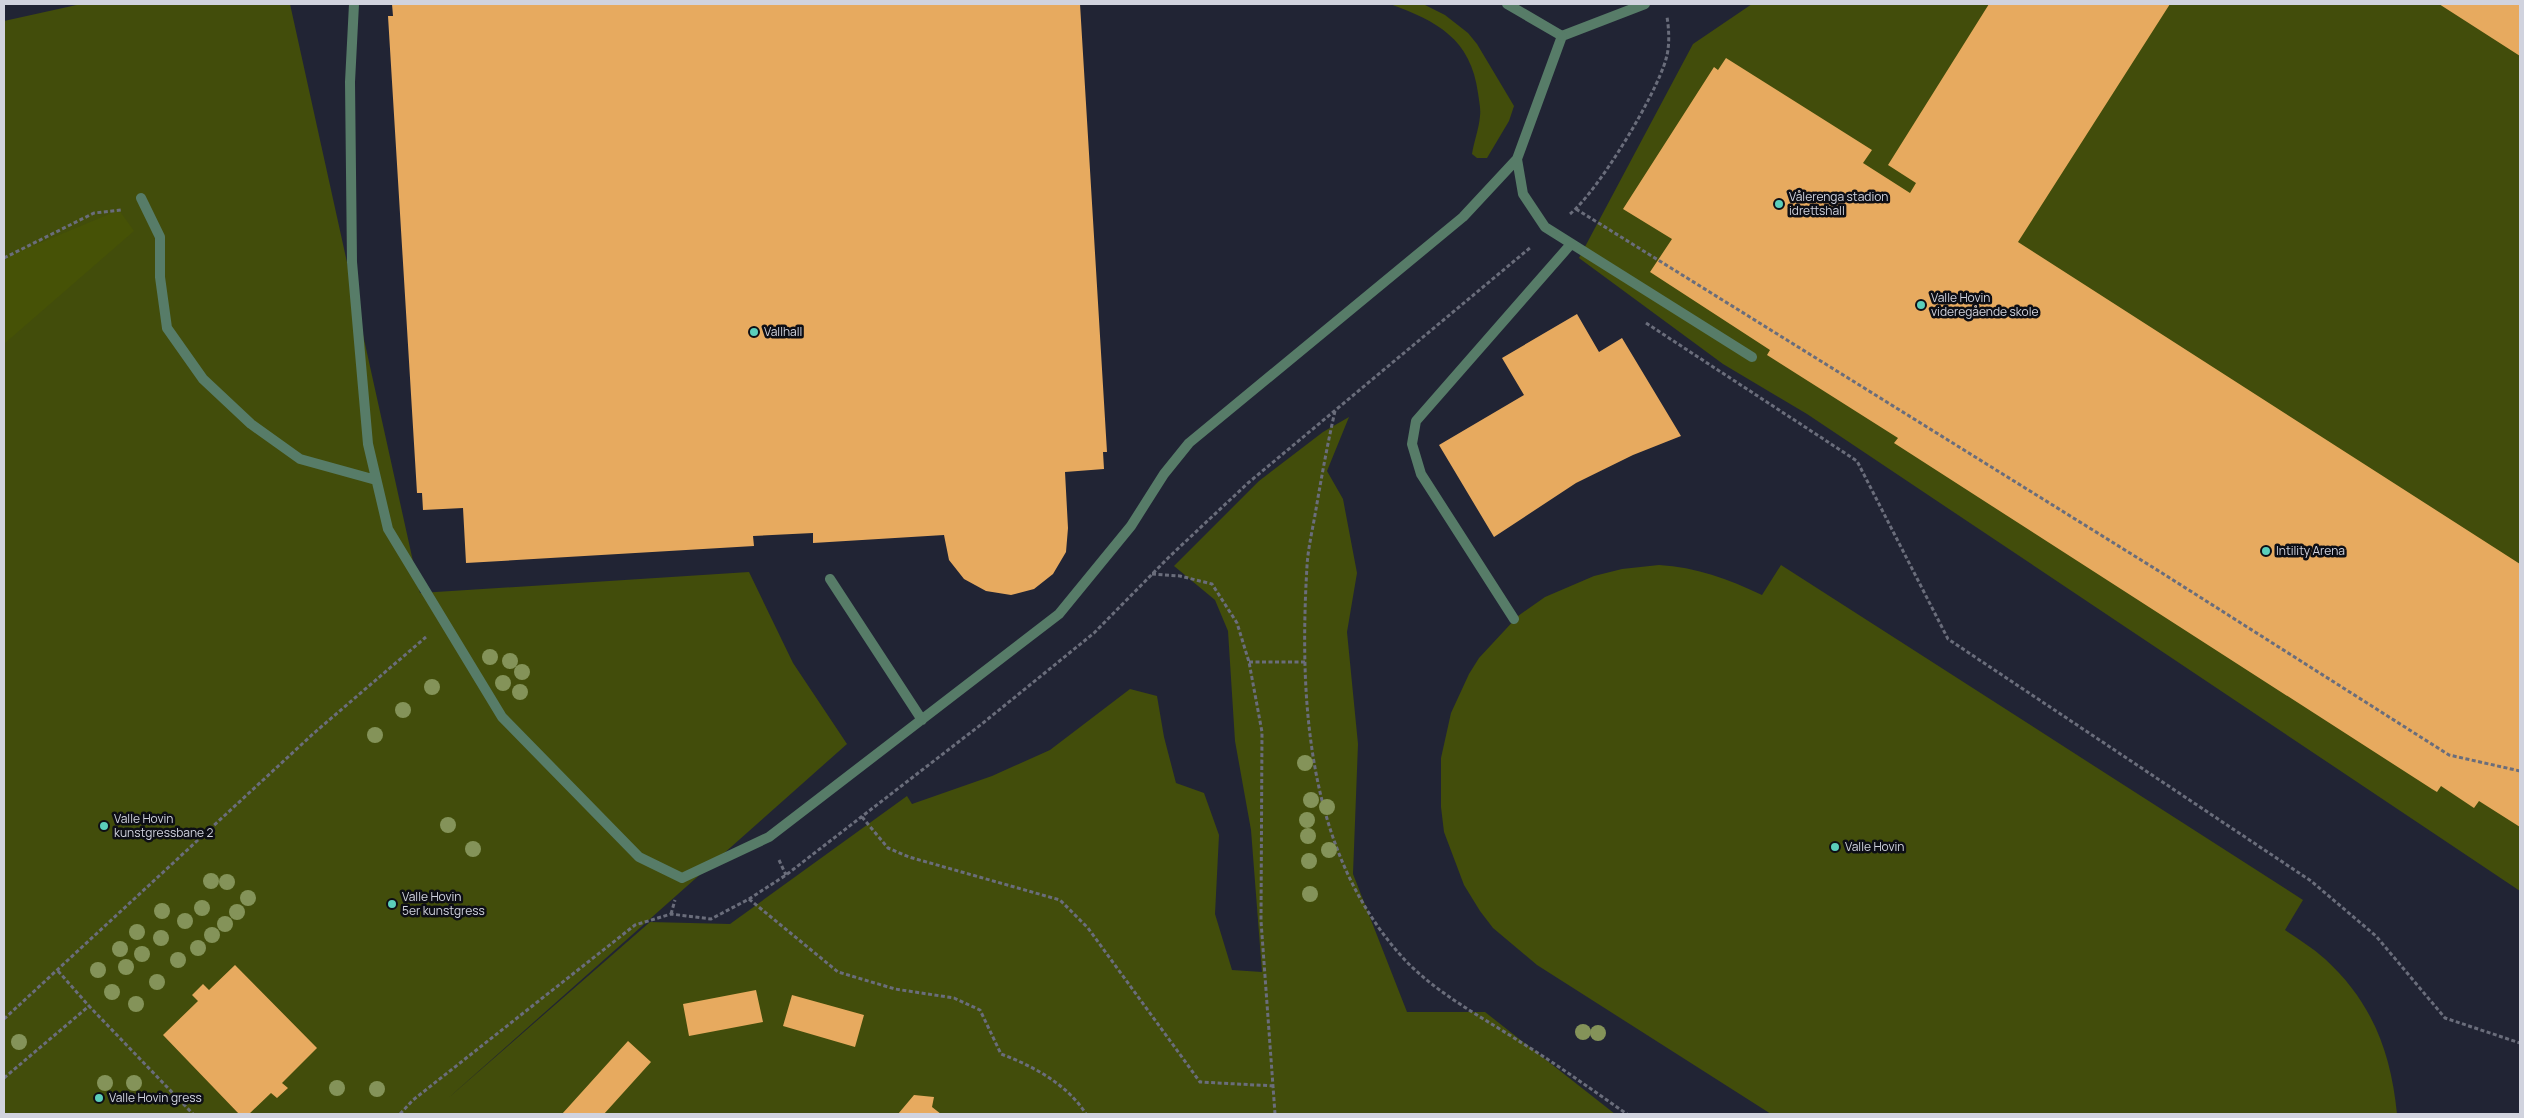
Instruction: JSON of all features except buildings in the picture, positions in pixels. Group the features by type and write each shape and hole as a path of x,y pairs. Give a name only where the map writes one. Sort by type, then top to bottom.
{"street":[{"path":"354,4 350,82 352,262 368,444 388,529 502,717 639,857 682,878 769,837 1059,614 1131,526 1164,474 1189,443 1463,217 1517,158 1562,36 1644,4"},
{"path":"1507,4 1562,36"},
{"path":"1517,158 1523,194 1545,227 1752,357"},
{"path":"141,198 160,237 160,277 167,328 203,379 251,424 300,459 376,480"},
{"path":"1514,619 1421,474 1412,444 1416,422 1571,244"},
{"path":"830,579 922,720"}],"path":[{"path":"400,1114 413,1100 635,925 671,914 711,919 749,899 786,875 1094,633 1152,574 1248,483 1576,209 1637,122 1666,58 1669,27 1666,12"},
{"path":"4,258 94,213 128,209 150,216"},
{"path":"1576,209 2162,573 2449,755 2520,771"},
{"path":"1640,318 1663,336 1856,461 1948,638 2311,880 2376,936 2445,1018 2520,1043"},
{"path":"1335,410 1307,564 1306,662 1310,734 1318,792 1332,840 1352,883 1380,929 1405,960 1436,988 1627,1114"},
{"path":"1152,574 1180,576 1212,584 1236,623 1249,662 1262,732 1261,921 1275,1114"},
{"path":"4,1019 58,971 165,868 314,733 404,653 444,623"},
{"path":"1249,662 1306,662"},
{"path":"862,817 888,848 909,857 1060,900 1088,928 1200,1082 1274,1086"},
{"path":"749,899 838,972 895,989 954,998 980,1010 1001,1054 1030,1065 1079,1103 1086,1114"},
{"path":"58,971 193,1114"},
{"path":"4,1078 89,1006"}],"green space":[{"path":"81,4 290,4 420,593 749,572 793,663 847,744 446,1100 650,922 730,924 907,796 912,804 992,776 1050,750 1130,689 1157,696 1164,737 1176,783 1204,793 1219,835 1215,914 1232,970 1262,972 1251,830 1235,741 1228,631 1215,600 1174,566 1259,481 1323,432 1349,417 1327,471 1343,499 1357,573 1347,632 1358,744 1353,874 1407,1012 1485,1012 1615,1114 4,1114 4,21"},
{"path":"1390,4 1423,4 1445,15 1468,33 1477,44 1514,106 1509,121 1487,158 1477,158 1472,154 1479,126 1480,111 1474,74 1468,59 1449,35 1437,25 1423,17"},
{"name":"Intility Arena","path":"1752,4 2520,4 2520,891 1807,414 1723,364 1579,258 1693,44"},
{"path":"119,210 134,231 4,344 4,258"},
{"name":"Valle Hovin","path":"1659,565 1699,571 1762,595 1781,565 2303,900 2285,930 2325,959 2341,975 2367,1011 2384,1049 2390,1070 2397,1114 1771,1114 1537,965 1493,928 1480,911 1464,885 1444,832 1441,807 1441,758 1451,713 1469,674 1479,658 1518,616 1545,597 1594,576 1622,569"}],"place":[{"name":"Vålerenga stadion idrettshall","path":"1779,204"},
{"name":"Valle Hovin videregående skole","path":"1921,305"},
{"name":"Vallhall","path":"754,332"},
{"name":"Intility Arena","path":"2266,551"},
{"name":"Valle Hovin kunstgressbane 2","path":"104,826"},
{"name":"Valle Hovin","path":"1835,847"},
{"name":"Valle Hovin 5er kunstgress","path":"392,904"},
{"name":"Valle Hovin gress","path":"99,1098"}]}
